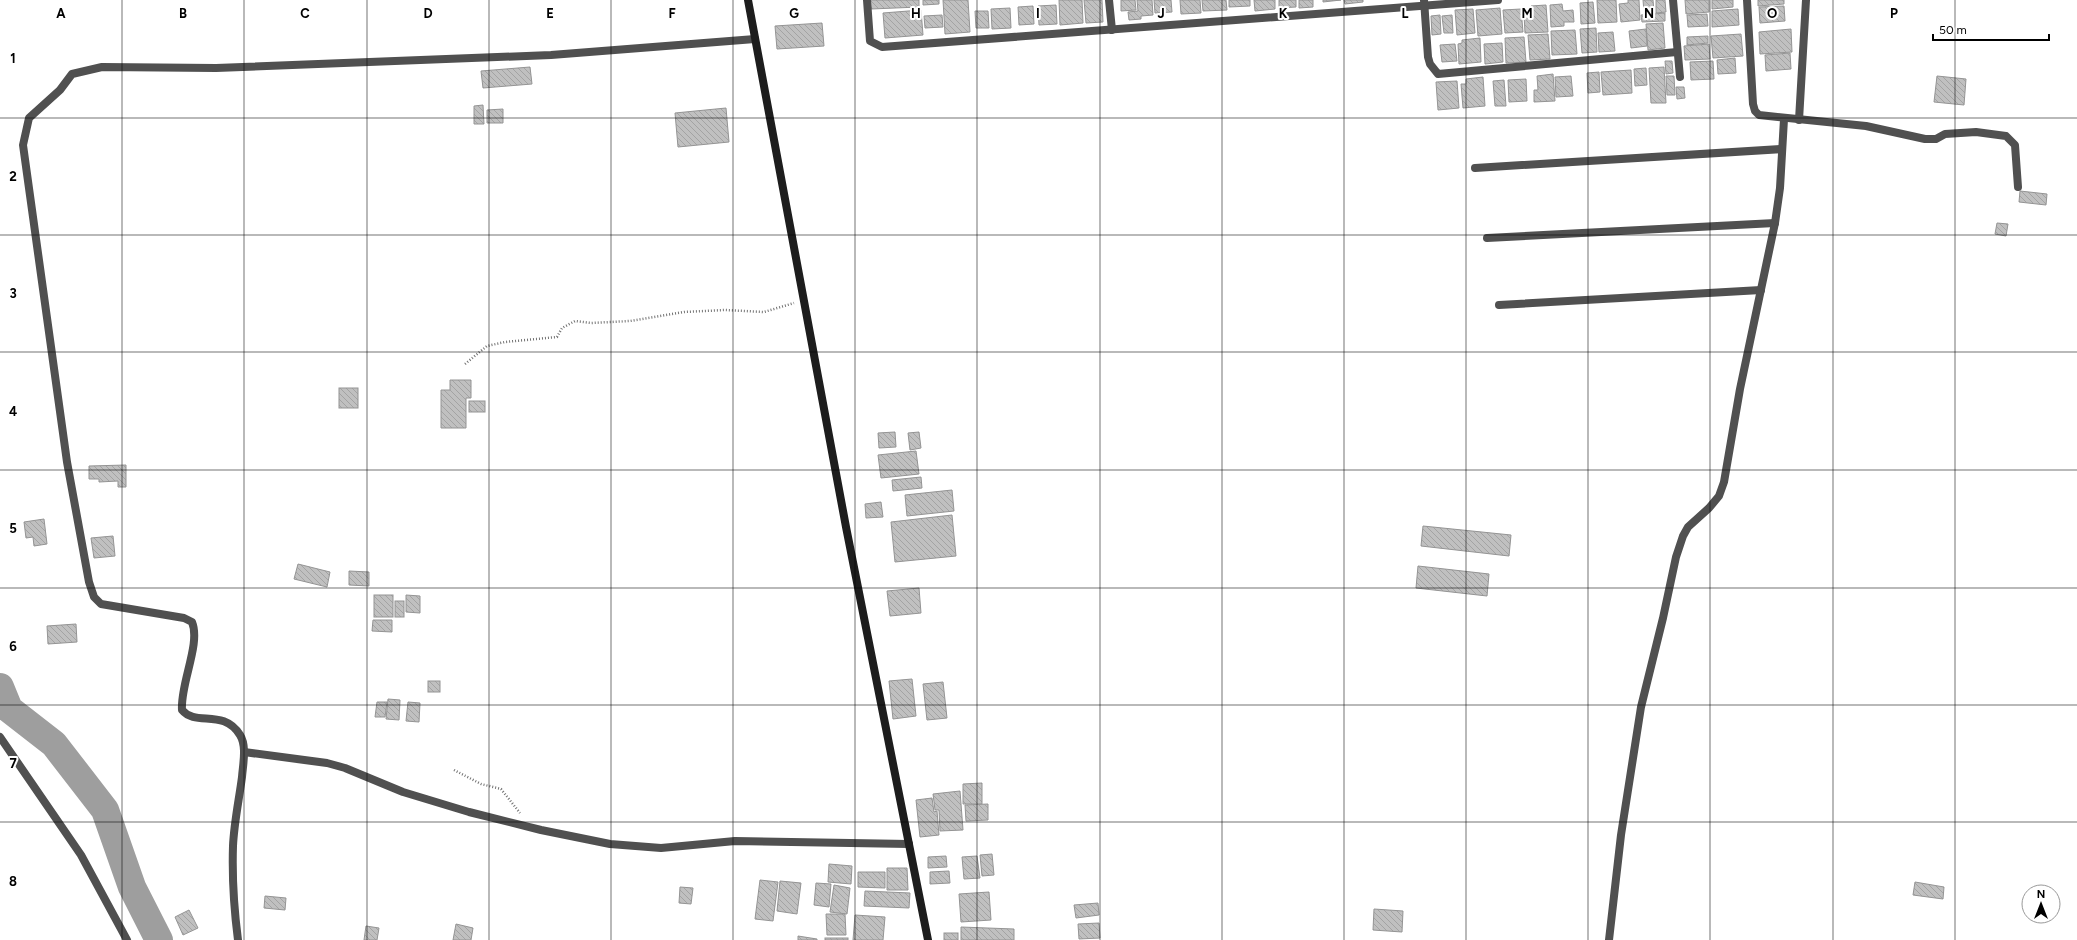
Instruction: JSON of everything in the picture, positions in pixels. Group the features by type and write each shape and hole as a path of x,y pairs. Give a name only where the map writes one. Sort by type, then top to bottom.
{"main road":[{"path":"748,0 848,535 928,940"}],"street":[{"path":"867,0 870,41 882,47 1112,30 1424,3 1498,0"},
{"path":"1109,0 1112,30"},
{"path":"1673,0 1680,77"},
{"path":"1747,0 1751,78 1755,111 1759,115 1784,119 1866,126 1925,139 1936,139 1945,134 1976,132 2006,136 2015,145 2018,187"},
{"path":"1799,120 1806,0"},
{"path":"1424,3 1428,57 1434,71 1438,74 1677,52"},
{"path":"238,940 234,889 233,845 244,752 241,736 230,724 216,719 192,717 186,715 182,710 182,693 192,649 194,626 192,622 184,618 111,607 101,604 94,597 89,582 67,462 23,146 29,118 60,90 72,74 102,67 216,68 551,55 755,39"},
{"path":"1609,940 1621,835 1641,707 1676,557 1683,536 1688,528 1719,496 1724,482 1740,389 1775,223 1780,188 1784,119"},
{"path":"1475,168 1782,149"},
{"path":"1487,238 1775,223"},
{"path":"1499,305 1761,290"},
{"path":"0,737 81,855 127,940"},
{"path":"244,752 327,763 357,773 403,792 469,812 541,830 610,844 661,848 735,840 909,844"}],"path":[{"path":"465,364 487,346 505,342 557,337 562,328 575,321 591,323 630,321 684,312 764,312 779,306 804,301"},
{"path":"454,770 481,784 500,789 520,813 541,830"}],"building":[{"path":"870,0 919,0 919,7 871,9"},
{"path":"923,0 939,0 939,4 923,5"},
{"path":"943,0 968,0 970,32 945,34"},
{"path":"1059,0 1082,0 1083,23 1060,25"},
{"path":"1084,0 1102,0 1103,22 1086,23"},
{"path":"1121,0 1135,0 1136,10 1121,11"},
{"path":"1137,0 1152,0 1153,15 1141,16 1141,19 1129,20 1128,12 1138,11"},
{"path":"1154,0 1171,0 1172,12 1155,13"},
{"path":"1180,0 1200,0 1201,13 1181,14"},
{"path":"1202,0 1226,0 1227,10 1203,11"},
{"path":"1229,0 1250,0 1250,6 1229,7"},
{"path":"1254,0 1275,0 1275,9 1255,11"},
{"path":"1279,0 1296,0 1296,7 1279,8"},
{"path":"1299,0 1313,0 1313,7 1299,8"},
{"path":"1323,0 1341,0 1323,2"},
{"path":"1344,0 1363,0 1363,2 1345,4"},
{"path":"1597,0 1616,0 1617,22 1598,23"},
{"path":"1628,0 1639,0 1640,20 1621,22 1619,4 1628,3"},
{"path":"1643,0 1653,0 1654,11 1644,12"},
{"path":"1656,0 1665,0 1666,12 1656,13"},
{"path":"1685,0 1709,0 1709,12 1686,14"},
{"path":"1712,0 1733,0 1733,7 1712,9"},
{"path":"1758,0 1784,0 1784,4 1758,6"},
{"path":"1593,2 1595,23 1581,24 1580,3"},
{"path":"1562,4 1563,11 1573,10 1574,22 1564,22 1564,26 1551,27 1550,5"},
{"path":"1056,5 1057,24 1039,25 1038,6"},
{"path":"1546,5 1548,32 1525,33 1524,14 1532,14 1531,6"},
{"path":"1033,6 1034,24 1019,25 1018,7"},
{"path":"1784,6 1785,21 1760,23 1759,7"},
{"path":"1010,8 1011,28 992,29 991,9"},
{"path":"1500,8 1502,34 1478,36 1476,10"},
{"path":"1473,9 1475,33 1457,35 1455,10"},
{"path":"1521,9 1523,32 1505,33 1503,10"},
{"path":"1738,9 1739,25 1712,27 1712,11"},
{"path":"921,10 923,35 885,38 883,13"},
{"path":"975,11 988,11 989,28 976,28"},
{"path":"1665,13 1665,21 1642,22 1641,15"},
{"path":"1707,14 1708,26 1688,27 1687,15"},
{"path":"942,15 943,27 925,28 924,16"},
{"path":"1440,15 1441,34 1432,35 1431,16"},
{"path":"1452,15 1453,33 1444,33 1442,16"},
{"path":"822,23 824,46 777,49 775,26"},
{"path":"1663,23 1665,48 1648,50 1646,24"},
{"path":"1596,28 1597,52 1582,53 1580,29"},
{"path":"1646,29 1647,46 1631,48 1629,31"},
{"path":"1791,29 1792,52 1760,54 1759,32"},
{"path":"1575,30 1577,54 1552,55 1551,31"},
{"path":"1613,32 1615,51 1599,52 1598,33"},
{"path":"1548,34 1550,59 1530,60 1528,35"},
{"path":"1741,34 1743,56 1713,58 1711,36"},
{"path":"1708,36 1708,43 1687,45 1687,37"},
{"path":"1524,37 1526,62 1506,63 1505,38"},
{"path":"1480,38 1481,62 1459,64 1458,44 1462,43 1462,40"},
{"path":"1502,43 1503,62 1485,64 1484,44"},
{"path":"1455,44 1457,61 1442,62 1440,45"},
{"path":"1709,44 1710,59 1685,60 1684,46"},
{"path":"1790,53 1791,69 1766,71 1765,55"},
{"path":"1735,58 1736,73 1718,74 1717,60"},
{"path":"1665,61 1672,61 1673,73 1666,74"},
{"path":"1713,61 1714,79 1691,80 1690,62"},
{"path":"530,67 532,84 483,88 481,71"},
{"path":"1664,67 1666,103 1651,103 1649,68"},
{"path":"1646,68 1647,85 1635,86 1634,69"},
{"path":"1631,70 1632,93 1603,95 1601,72"},
{"path":"1599,72 1600,92 1588,93 1587,73"},
{"path":"1553,74 1555,101 1534,102 1534,90 1538,90 1537,76"},
{"path":"1571,76 1573,96 1556,97 1555,77"},
{"path":"1666,76 1674,76 1675,95 1667,95"},
{"path":"1937,76 1966,79 1964,105 1934,102"},
{"path":"1483,77 1485,106 1463,108 1461,84 1466,84 1466,79"},
{"path":"1526,79 1527,101 1509,102 1508,80"},
{"path":"1504,80 1506,106 1495,106 1493,81"},
{"path":"1457,81 1459,108 1438,110 1436,82"},
{"path":"1676,87 1684,87 1685,98 1677,99"},
{"path":"483,105 484,124 474,124 474,106"},
{"path":"726,108 729,142 678,147 675,113"},
{"path":"503,109 503,123 487,123 487,110"},
{"path":"2020,191 2047,194 2046,205 2019,202"},
{"path":"1997,223 2008,224 2006,236 1995,234"},
{"path":"450,380 471,380 471,398 466,398 466,428 441,428 441,390 450,390"},
{"path":"339,388 358,388 358,408 339,408"},
{"path":"469,401 485,401 485,412 469,412"},
{"path":"895,432 896,447 879,448 878,433"},
{"path":"919,432 921,448 910,450 908,433"},
{"path":"916,451 919,474 881,478 878,455"},
{"path":"126,465 126,487 118,487 118,481 99,482 99,479 89,479 89,466"},
{"path":"921,477 922,488 893,491 892,480"},
{"path":"952,490 954,511 907,516 905,495"},
{"path":"881,502 883,517 866,518 865,504"},
{"path":"952,515 956,556 895,562 891,522"},
{"path":"44,519 47,544 34,546 33,537 26,538 24,522"},
{"path":"1423,526 1511,535 1509,556 1421,546"},
{"path":"113,536 115,556 94,558 91,538"},
{"path":"298,564 330,572 327,587 294,579"},
{"path":"1418,566 1489,574 1487,596 1416,588"},
{"path":"349,571 369,572 369,586 349,585"},
{"path":"919,588 921,613 890,616 887,591"},
{"path":"374,595 393,595 393,617 374,617"},
{"path":"406,595 420,596 420,613 406,612"},
{"path":"395,601 404,601 404,617 395,617"},
{"path":"373,620 392,620 392,632 372,631"},
{"path":"76,624 77,642 48,644 47,626"},
{"path":"912,679 916,716 893,719 889,681"},
{"path":"428,681 440,681 440,692 428,692"},
{"path":"943,682 947,718 927,720 923,684"},
{"path":"388,699 400,700 399,720 386,719"},
{"path":"377,702 387,702 385,717 375,717"},
{"path":"408,702 420,703 419,722 406,721"},
{"path":"982,783 982,804 963,804 963,784"},
{"path":"960,791 963,830 940,831 939,810 935,810 933,794"},
{"path":"932,798 934,812 937,811 939,835 920,837 916,800"},
{"path":"988,804 988,820 966,821 965,805"},
{"path":"992,854 994,875 982,876 980,855"},
{"path":"946,856 947,867 928,868 928,857"},
{"path":"977,856 980,878 964,879 962,857"},
{"path":"829,864 852,866 851,884 828,882"},
{"path":"887,868 907,868 908,890 887,890"},
{"path":"949,871 950,883 930,884 930,872"},
{"path":"858,872 885,872 885,888 858,887"},
{"path":"760,880 778,882 773,921 755,919"},
{"path":"780,881 801,883 797,914 777,911"},
{"path":"1915,882 1944,887 1943,899 1913,895"},
{"path":"816,883 831,884 829,907 814,905"},
{"path":"834,885 850,888 847,914 830,912"},
{"path":"680,887 693,888 691,904 679,903"},
{"path":"865,891 910,893 909,908 864,906"},
{"path":"989,892 991,920 961,922 959,894"},
{"path":"265,896 286,898 285,910 264,908"},
{"path":"1098,903 1099,915 1076,918 1074,905"},
{"path":"1374,909 1403,911 1402,932 1373,930"},
{"path":"189,910 198,928 183,935 175,917"},
{"path":"826,914 845,914 846,935 827,935"},
{"path":"855,915 885,917 883,940 853,940"},
{"path":"1099,923 1100,938 1079,939 1078,924"},
{"path":"456,924 473,928 471,940 453,940"},
{"path":"366,926 379,928 377,940 364,940"},
{"path":"961,927 1014,929 1014,940 961,940"},
{"path":"944,933 958,933 958,940 944,940"},
{"path":"798,936 817,939 817,940 798,940"},
{"path":"825,938 848,938 848,940 825,940"}],"waterway":[{"path":"0,687 9,709 54,744 105,810 132,887 159,940"}]}
